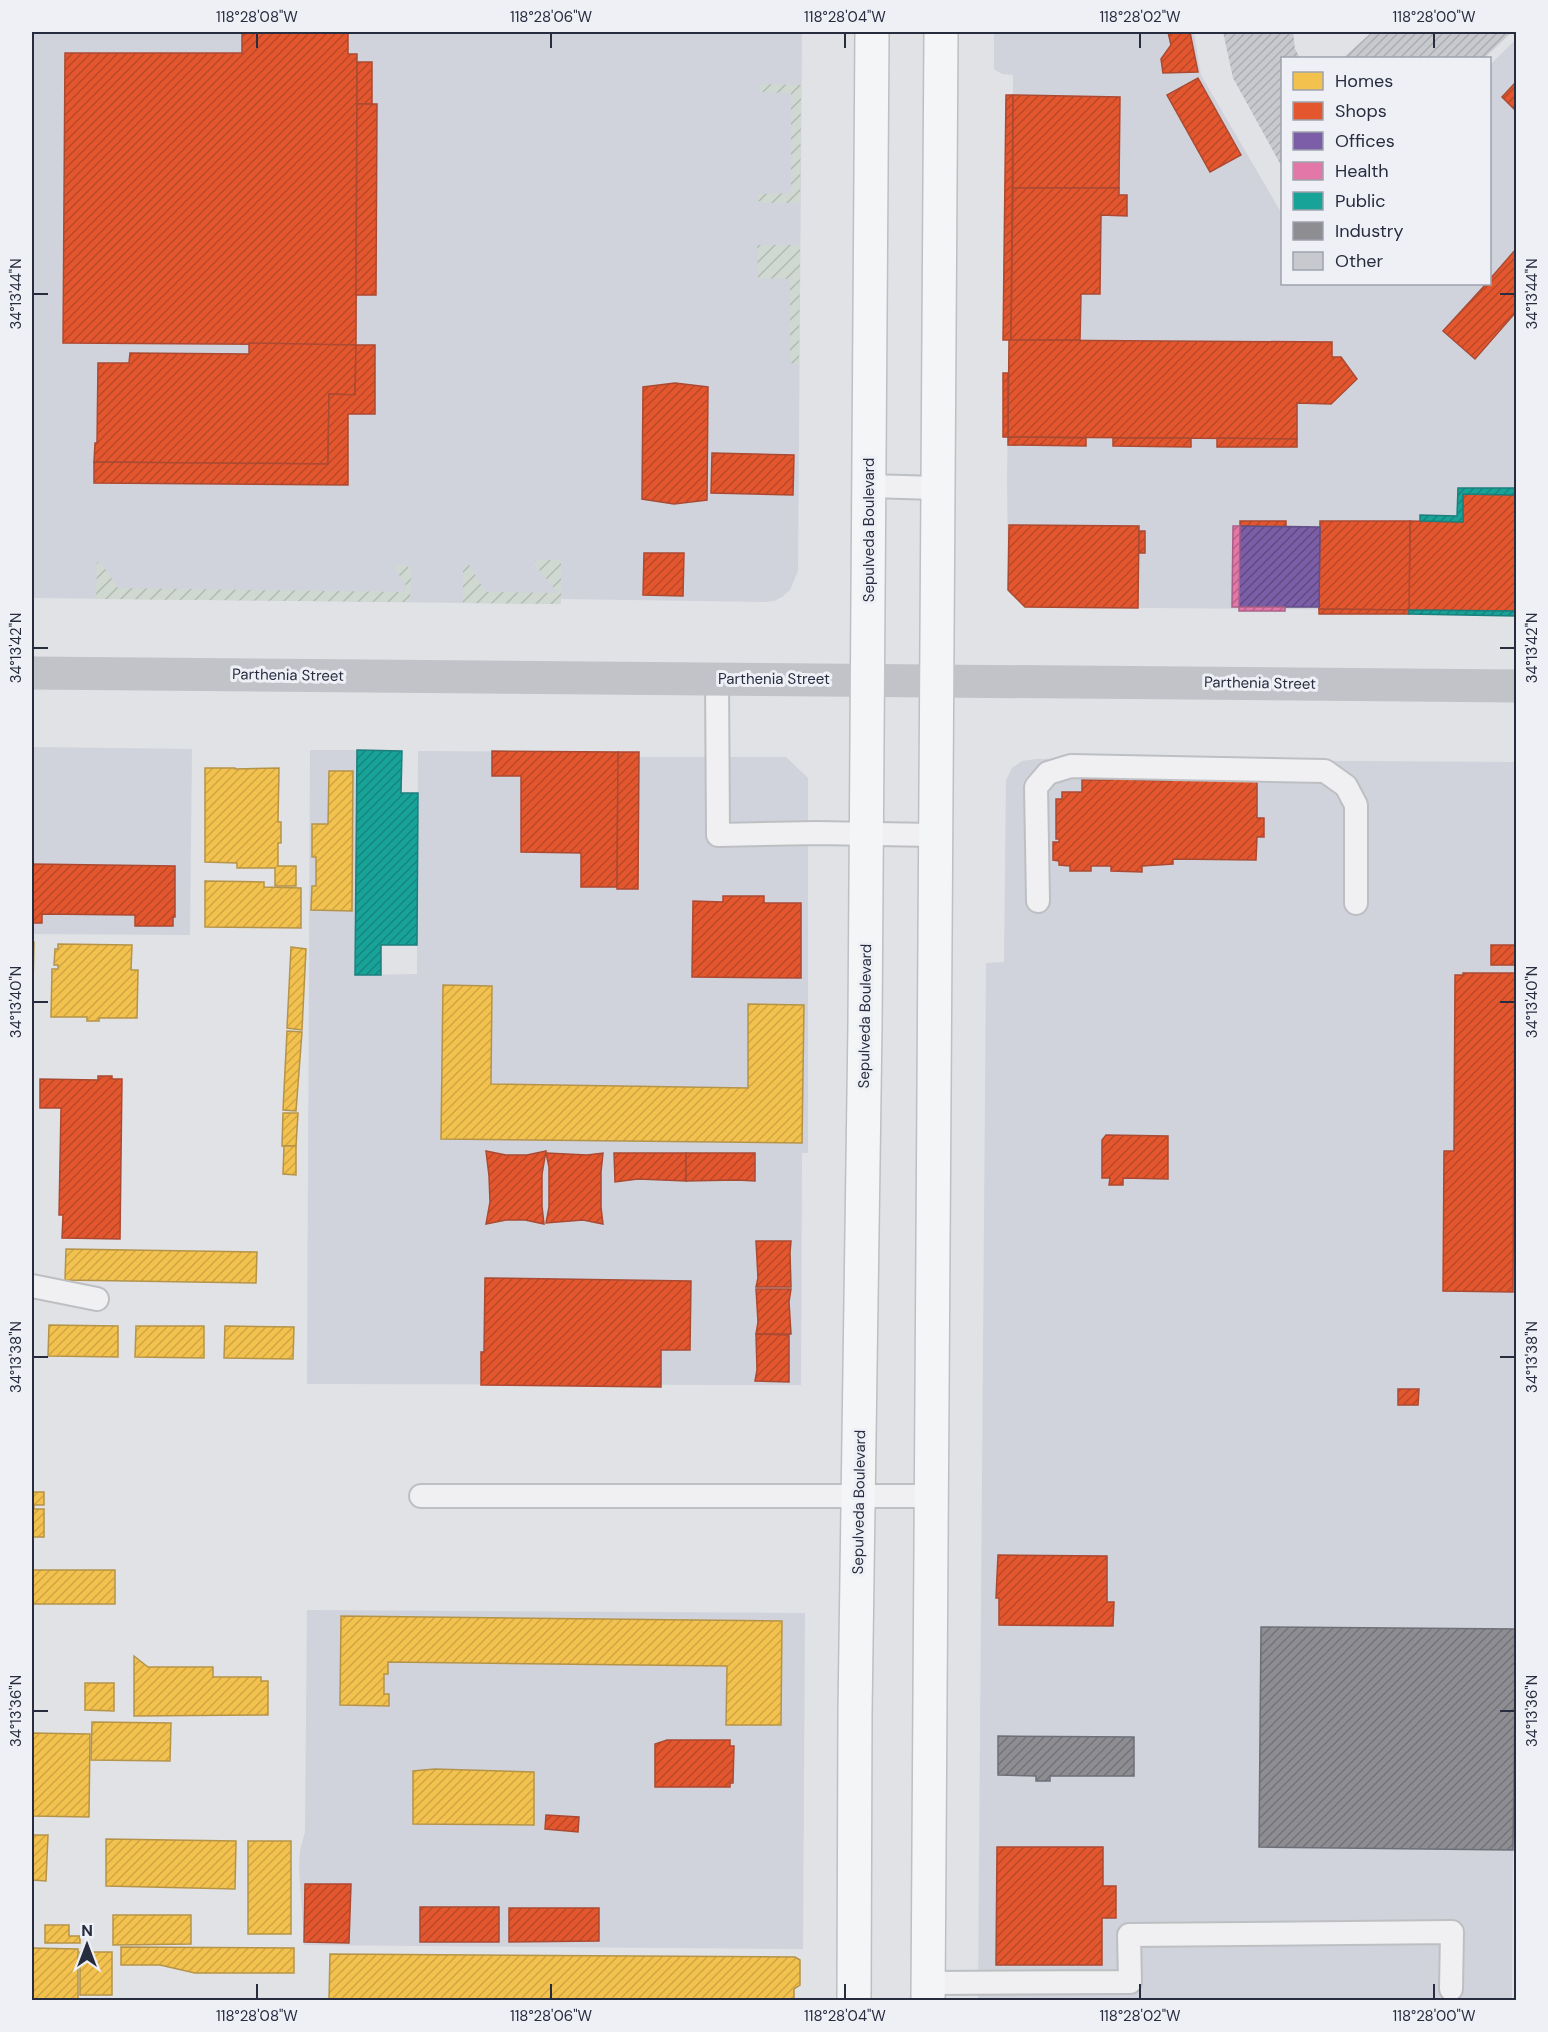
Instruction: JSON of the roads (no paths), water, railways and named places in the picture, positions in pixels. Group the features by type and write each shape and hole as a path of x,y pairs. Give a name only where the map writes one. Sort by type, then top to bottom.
{"main road":[{"name":"Sepulveda Boulevard","path":"854,2001 855,1713 860,1496 868,679 872,32"},
{"path":"928,1992 941,32"},
{"name":"Parthenia Street","path":"32,673 1516,686"}],"lane":[{"path":"869,486 937,488"},
{"path":"717,678 718,835 935,834"},
{"path":"1038,901 1036,787 1048,773 1071,766 1325,771 1346,786 1356,805 1356,903"},
{"path":"32,1286 97,1299"},
{"path":"422,1496 931,1496"},
{"path":"928,1992 1130,1982 1129,1935 1452,1932 1451,1989"}]}
